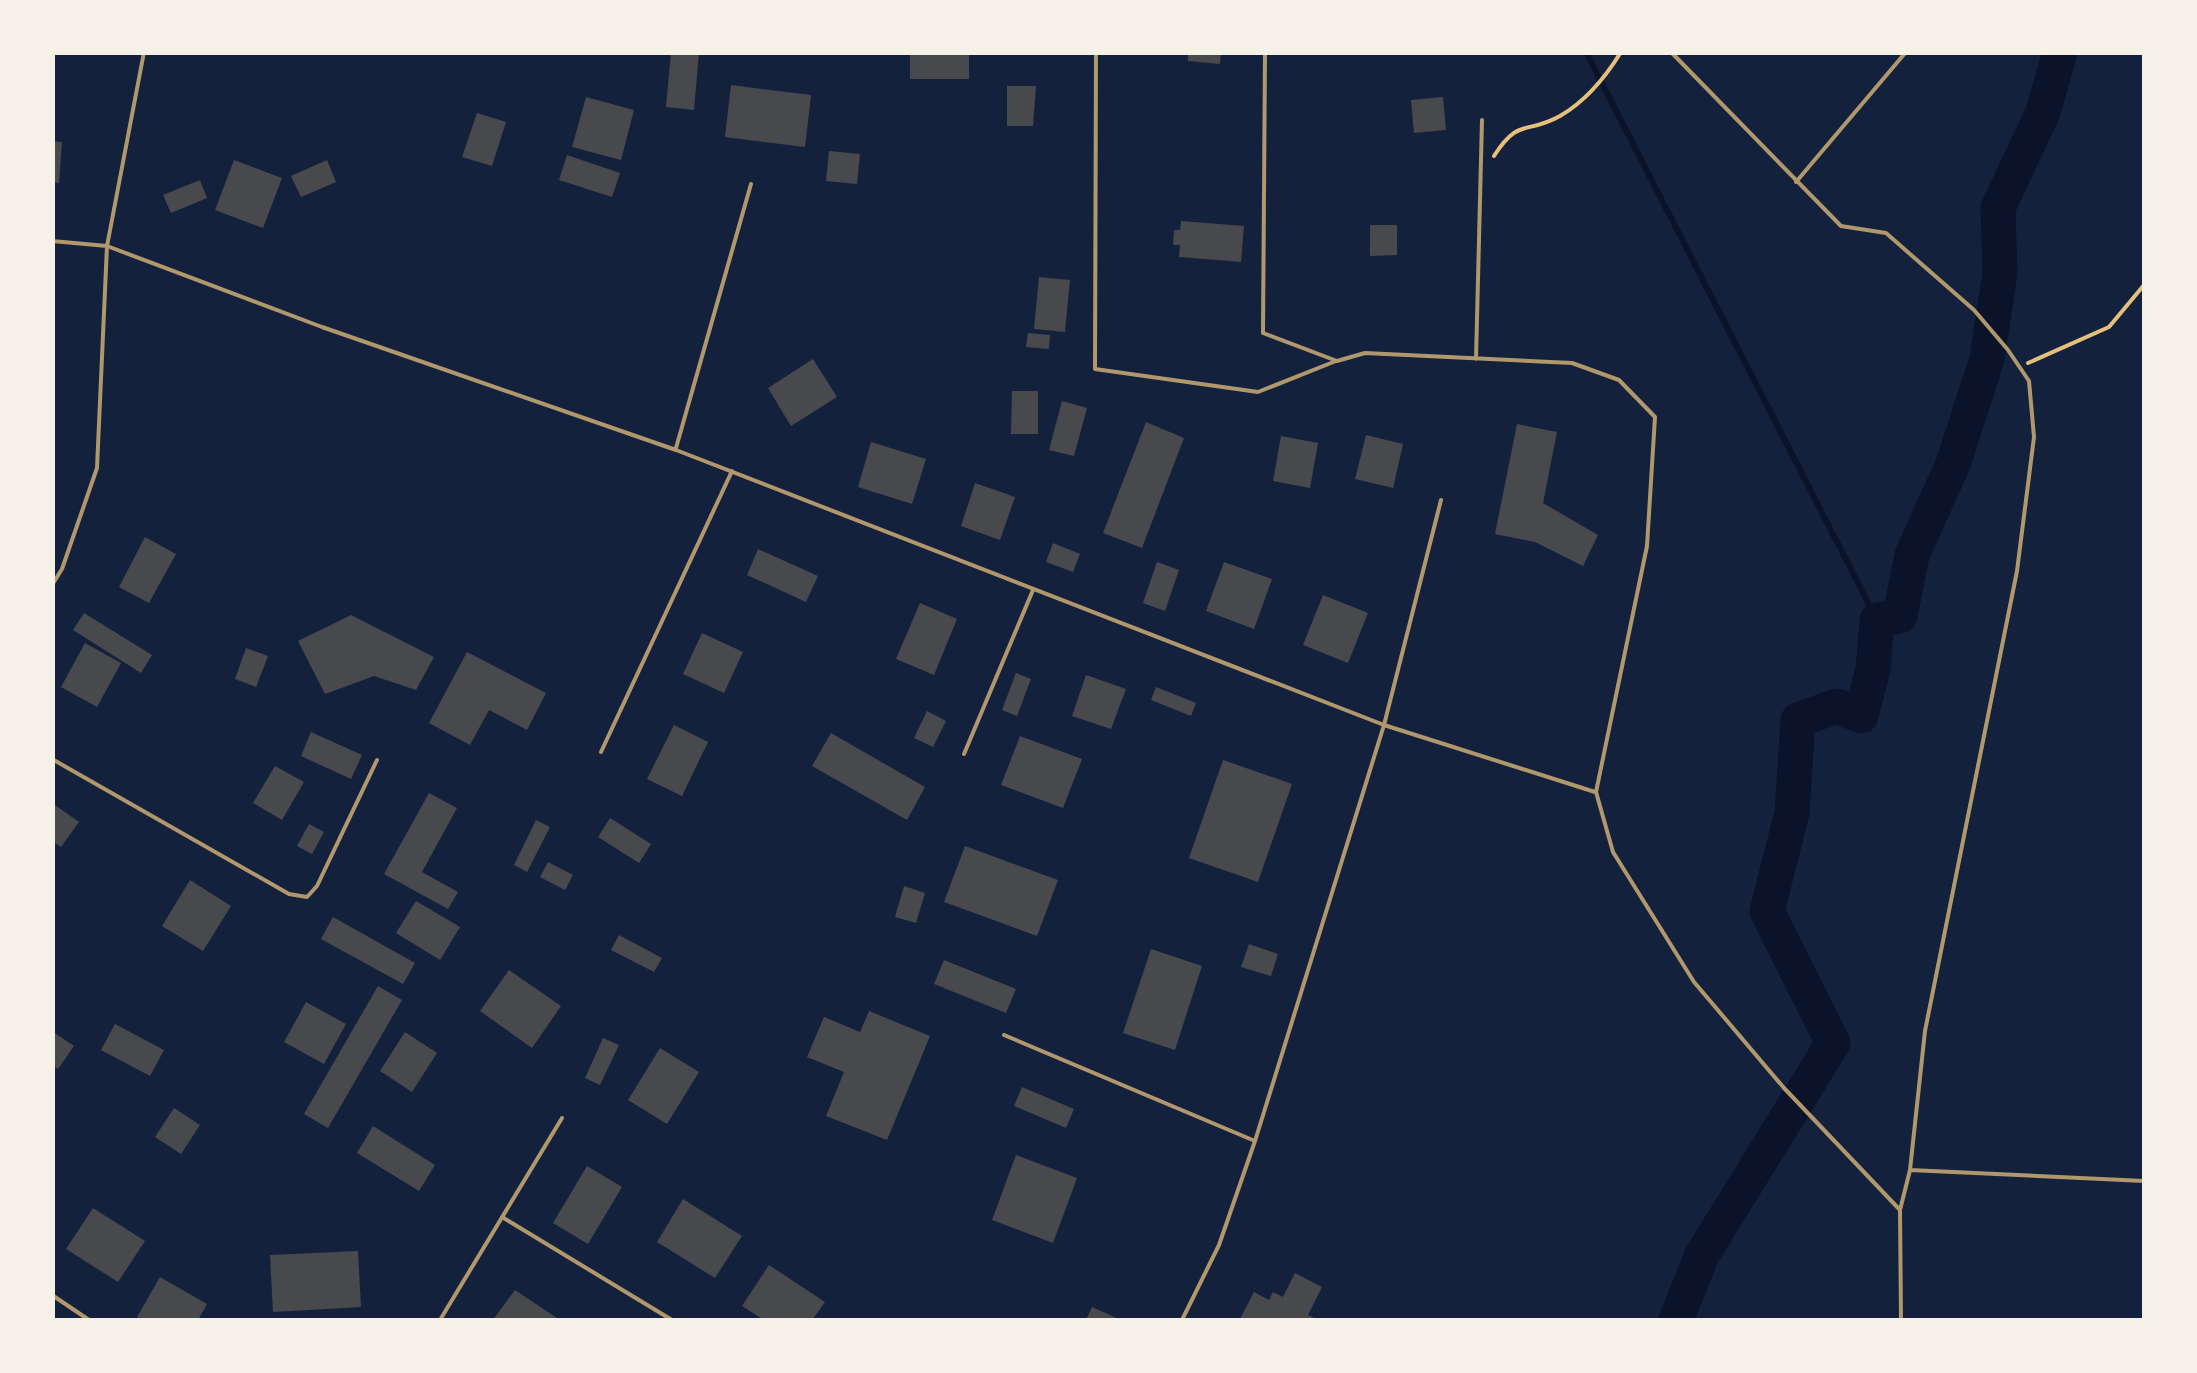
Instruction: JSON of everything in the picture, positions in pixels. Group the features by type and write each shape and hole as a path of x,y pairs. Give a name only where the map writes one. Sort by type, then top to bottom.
{"lane":[{"path":"52,584 62,569 97,468 107,246 144,52"},
{"path":"1096,52 1094,368 1258,392 1364,353 1572,363 1619,380 1655,417 1647,546 1596,792 1613,852 1694,982 1784,1088 1900,1210"},
{"path":"1266,52 1263,333 1337,361"},
{"path":"1671,52 1841,226 1886,234 1974,310 2029,381 2034,437 2017,572 1925,1032 1910,1170 1900,1210 1901,1320"},
{"path":"1796,182 1906,52"},
{"path":"1476,358 1482,120"},
{"path":"676,450 751,184"},
{"path":"52,241 107,246 322,327 732,471 1384,725 1596,792"},
{"path":"601,752 732,471"},
{"path":"1182,1320 1219,1245 1255,1141 1384,725 1440,500"},
{"path":"964,754 1033,590"},
{"path":"52,759 288,894 307,897 317,886 377,760"},
{"path":"1004,1035 1255,1141"},
{"path":"440,1320 562,1118"},
{"path":"1910,1170 2144,1180"},
{"path":"502,1218 672,1320"},
{"path":"52,1295 89,1320"}],"path":[{"path":"1481,176 1509,133 1559,116 1604,80 1621,52"},
{"path":"2020,367 2109,327 2144,285"}],"building":[{"path":"671,52 699,52 694,110 666,107"},
{"path":"910,52 969,52 969,79 910,79"},
{"path":"1188,52 1221,52 1220,64 1188,61"},
{"path":"731,85 811,95 805,147 725,137"},
{"path":"1007,86 1036,86 1033,126 1007,126"},
{"path":"586,97 634,110 621,160 572,147"},
{"path":"1443,97 1446,130 1414,133 1411,100"},
{"path":"477,113 506,122 492,166 462,157"},
{"path":"52,141 62,142 59,183 52,182"},
{"path":"829,151 860,154 857,184 826,181"},
{"path":"567,155 620,173 612,197 559,180"},
{"path":"234,160 282,178 263,228 215,210"},
{"path":"327,160 336,182 301,197 291,176"},
{"path":"200,180 207,198 171,213 163,195"},
{"path":"1181,221 1244,226 1241,262 1179,257 1180,245 1173,245 1174,230 1180,230"},
{"path":"1370,225 1397,225 1397,255 1370,256"},
{"path":"1039,277 1070,280 1065,332 1034,329"},
{"path":"1028,333 1050,335 1049,349 1026,347"},
{"path":"813,359 837,397 791,426 768,388"},
{"path":"1012,391 1038,391 1038,434 1011,434"},
{"path":"1062,401 1087,408 1074,456 1049,450"},
{"path":"1146,422 1184,438 1142,548 1103,533"},
{"path":"1517,424 1557,432 1543,503 1598,535 1583,566 1535,542 1495,534"},
{"path":"1366,435 1403,444 1393,488 1355,479"},
{"path":"1281,436 1318,443 1310,488 1273,481"},
{"path":"871,442 926,459 912,504 858,487"},
{"path":"975,483 1015,497 1000,540 961,526"},
{"path":"145,537 176,554 149,603 119,587"},
{"path":"1053,543 1080,554 1073,572 1046,562"},
{"path":"758,549 818,576 806,602 747,575"},
{"path":"1157,562 1179,570 1165,611 1143,603"},
{"path":"1224,562 1272,579 1254,629 1206,611"},
{"path":"1323,595 1368,613 1348,663 1303,645"},
{"path":"920,603 957,619 934,675 896,659"},
{"path":"84,613 152,655 141,673 73,630"},
{"path":"351,615 434,657 416,690 374,676 325,694 298,641"},
{"path":"702,633 743,652 724,693 683,674"},
{"path":"85,643 121,663 97,707 61,687"},
{"path":"246,648 268,656 256,687 235,679"},
{"path":"467,652 546,693 527,730 489,710 470,745 429,723"},
{"path":"1016,673 1031,679 1017,716 1002,710"},
{"path":"1086,675 1126,689 1111,729 1072,716"},
{"path":"1156,687 1196,703 1191,716 1151,700"},
{"path":"927,711 946,721 933,747 914,738"},
{"path":"674,725 708,742 682,796 647,779"},
{"path":"311,732 362,755 351,779 301,756"},
{"path":"831,733 925,787 907,820 812,766"},
{"path":"1020,736 1082,759 1063,808 1001,785"},
{"path":"1223,760 1292,784 1258,882 1189,858"},
{"path":"275,766 304,782 282,820 253,803"},
{"path":"429,793 457,808 422,872 458,892 448,909 384,874"},
{"path":"52,803 79,822 61,847 52,841"},
{"path":"610,818 651,844 639,863 598,837"},
{"path":"536,820 550,827 527,872 514,865"},
{"path":"309,824 324,832 312,854 297,846"},
{"path":"965,846 1058,880 1037,936 944,902"},
{"path":"548,862 573,875 565,890 540,877"},
{"path":"190,880 231,906 203,951 162,926"},
{"path":"904,886 925,893 916,923 895,917"},
{"path":"416,901 460,927 440,960 396,933"},
{"path":"333,917 415,963 403,984 321,939"},
{"path":"619,935 662,958 654,972 611,950"},
{"path":"1249,944 1278,954 1271,976 1241,967"},
{"path":"1151,949 1202,966 1175,1050 1123,1033"},
{"path":"944,960 1016,989 1006,1013 934,984"},
{"path":"509,970 561,1006 532,1048 480,1011"},
{"path":"378,986 402,1000 328,1128 304,1114"},
{"path":"306,1002 346,1024 324,1064 284,1042"},
{"path":"869,1011 930,1036 887,1140 826,1116 844,1072 807,1057 824,1017 860,1032"},
{"path":"115,1024 164,1050 150,1076 101,1050"},
{"path":"52,1031 74,1046 58,1069 52,1065"},
{"path":"405,1032 437,1053 412,1092 380,1071"},
{"path":"603,1038 619,1045 600,1085 585,1078"},
{"path":"660,1048 699,1072 667,1124 628,1100"},
{"path":"1022,1087 1074,1109 1066,1128 1014,1106"},
{"path":"174,1108 200,1125 181,1154 155,1137"},
{"path":"373,1126 435,1165 419,1191 357,1153"},
{"path":"1016,1155 1077,1178 1053,1243 992,1220"},
{"path":"587,1166 622,1187 588,1244 553,1223"},
{"path":"683,1199 742,1236 715,1278 657,1242"},
{"path":"93,1208 145,1241 118,1282 66,1249"},
{"path":"358,1251 361,1307 273,1312 270,1255"},
{"path":"769,1265 825,1302 812,1320 764,1320 742,1306"},
{"path":"1295,1273 1322,1287 1308,1315 1318,1320 1240,1319 1254,1292 1269,1300 1273,1292 1283,1297"},
{"path":"160,1277 207,1304 198,1320 137,1317"},
{"path":"515,1290 560,1320 493,1320"},
{"path":"1092,1307 1121,1320 1086,1320"}],"waterway":[{"path":"1586,52 1877,620"},
{"path":"1676,1320 1702,1255 1833,1043 1767,911 1792,813 1798,720 1837,706 1861,716 1873,669 1877,620 1900,616 1912,555 1953,464 1987,359 2000,273 1998,208 2043,112 2060,52"}]}
